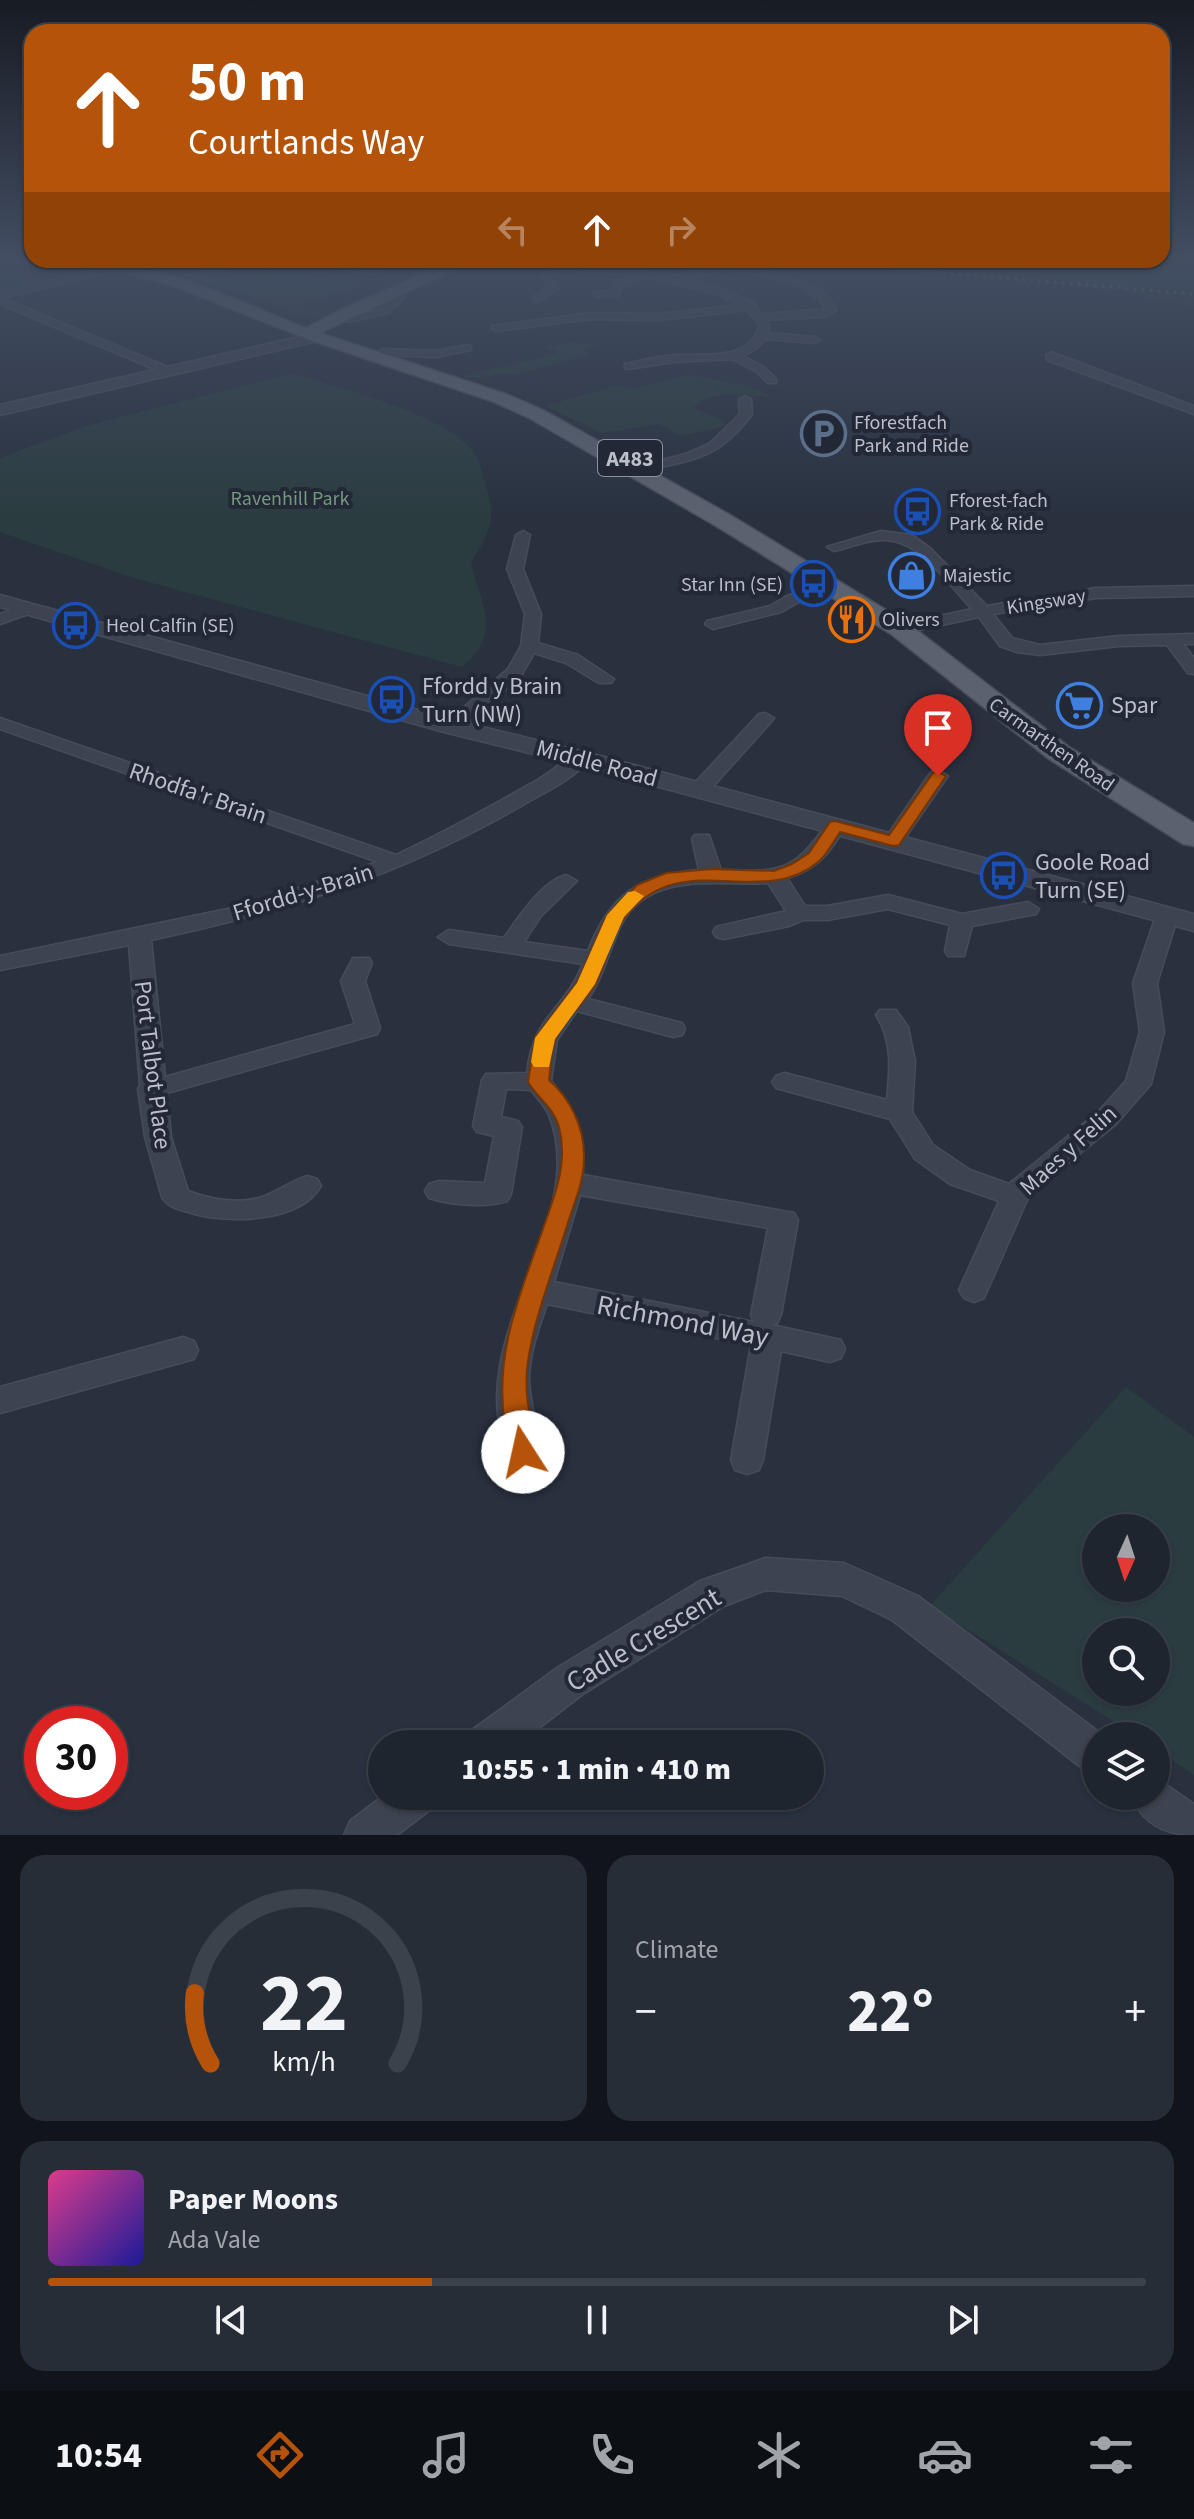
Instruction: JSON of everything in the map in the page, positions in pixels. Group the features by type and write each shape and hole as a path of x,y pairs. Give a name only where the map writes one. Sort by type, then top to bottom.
{"main road":[{"name":"Carmarthen Road","path":"374,348 533,407 644,466 908,627 1058,731 1194,817"},
{"name":"Carmarthen Road","path":"380,348 538,415 712,514 832,587 908,627 1059,753 1194,837"}],"street":[{"path":"114,348 168,371"},
{"path":"0,410 268,348"},
{"path":"383,352 435,354 467,348"},
{"path":"647,374 629,366 658,357 733,355 754,348"},
{"path":"733,355 749,362 772,381"},
{"path":"1051,355 1051,358 1194,410"},
{"path":"644,466 698,455 716,448 730,437 746,414 745,399"},
{"path":"452,727 515,672 529,646 533,614 515,569 523,535"},
{"path":"834,547 881,535 907,538 925,551 983,611 1006,642 1025,648 1040,650 1170,638 1194,639"},
{"path":"713,624 775,609 793,599 832,587"},
{"name":"Kingsway","path":"908,627 1096,593 1194,591"},
{"name":"Middle Road","path":"0,601 452,727 581,758 1194,923"},
{"path":"0,619 28,609"},
{"path":"1170,638 1194,669"},
{"path":"529,646 572,659 605,679"},
{"path":"699,790 765,718"},
{"name":"Rhodfa'r Brain","path":"0,723 397,862"},
{"name":"Ffordd-y-Brain","path":"0,957 139,935 275,902 397,862 570,769 581,758"},
{"path":"893,841 938,776"},
{"path":"538,1082 545,1038 586,984 616,915 643,889 666,878 712,874 775,876 798,868 815,857 835,826"},
{"path":"702,839 705,860 712,874"},
{"path":"775,876 798,913"},
{"path":"510,946 533,912 566,881"},
{"path":"724,932 789,919 798,913 827,913 888,902 962,921 1028,909"},
{"name":"Maes y Felin","path":"974,1290 1015,1196 1026,1182 1107,1118 1138,1084 1152,1032 1145,983 1167,916"},
{"path":"956,951 962,921"},
{"name":"Port Talbot Place","path":"139,935 151,1089 158,1137 176,1197 207,1210 239,1212 283,1202 307,1186"},
{"path":"449,937 595,959"},
{"path":"151,1089 368,1028 353,981 361,963"},
{"path":"572,1002 673,1029"},
{"path":"888,1015 896,1027 903,1061 899,1112 924,1152 960,1177 1015,1196"},
{"path":"439,1191 497,1194 509,1127 486,1126 495,1080 538,1082 555,1096 569,1126 573,1155 570,1183 537,1290 523,1324 515,1364 513,1394 523,1452"},
{"path":"785,1082 899,1112"},
{"path":"570,1183 784,1220 747,1460"},
{"name":"Richmond Way","path":"537,1290 767,1326 830,1349"},
{"path":"0,1400 183,1350"},
{"name":"Cadle Crescent","path":"505,1730 570,1681 713,1593 766,1574 844,1580 905,1608 1082,1743"},
{"path":"364,1835 397,1810"},
{"path":"1169,1810 1194,1829"}],"green space":[{"path":"545,348 587,348 583,349 589,354 514,375 463,376 558,353"},
{"name":"Ravenhill Park","path":"292,373 417,415 461,439 477,457 489,495 491,516 487,533 471,562 486,618 486,630 475,655 462,667 134,578 0,532 0,458 86,426"},
{"path":"691,375 746,386 774,397 720,395 709,398 694,408 722,420 727,426 681,436 659,424 602,433 545,406 618,385 633,389"},
{"path":"1126,1387 1194,1437 1194,1775 1170,1759 1170,1722 1115,1722 1089,1706 1170,1706 1170,1618 1082,1618 1082,1701 930,1606"}],"slow traffic":[{"path":"541,1062 545,1038 586,984 616,915 635,896"}],"place":[{"name":"Fforestfach Park and Ride","path":"823,434"},
{"name":"Fforest-fach Park & Ride","path":"918,511"},
{"name":"Majestic","path":"912,575"},
{"name":"Star Inn (SE)","path":"814,584"},
{"name":"Olivers","path":"851,619"},
{"name":"Heol Calfin (SE)","path":"75,625"},
{"name":"Ffordd y Brain Turn (NW)","path":"391,700"},
{"name":"Spar","path":"1080,705"},
{"name":"Goole Road Turn (SE)","path":"1004,876"}],"route":[{"path":"523,1452 513,1394 515,1364 523,1324 537,1290 570,1183 573,1155 569,1126 555,1096 538,1082 545,1038 586,984 616,915 643,889 666,878 712,874 775,876 798,868 815,857 835,826 893,841 938,776"}]}
